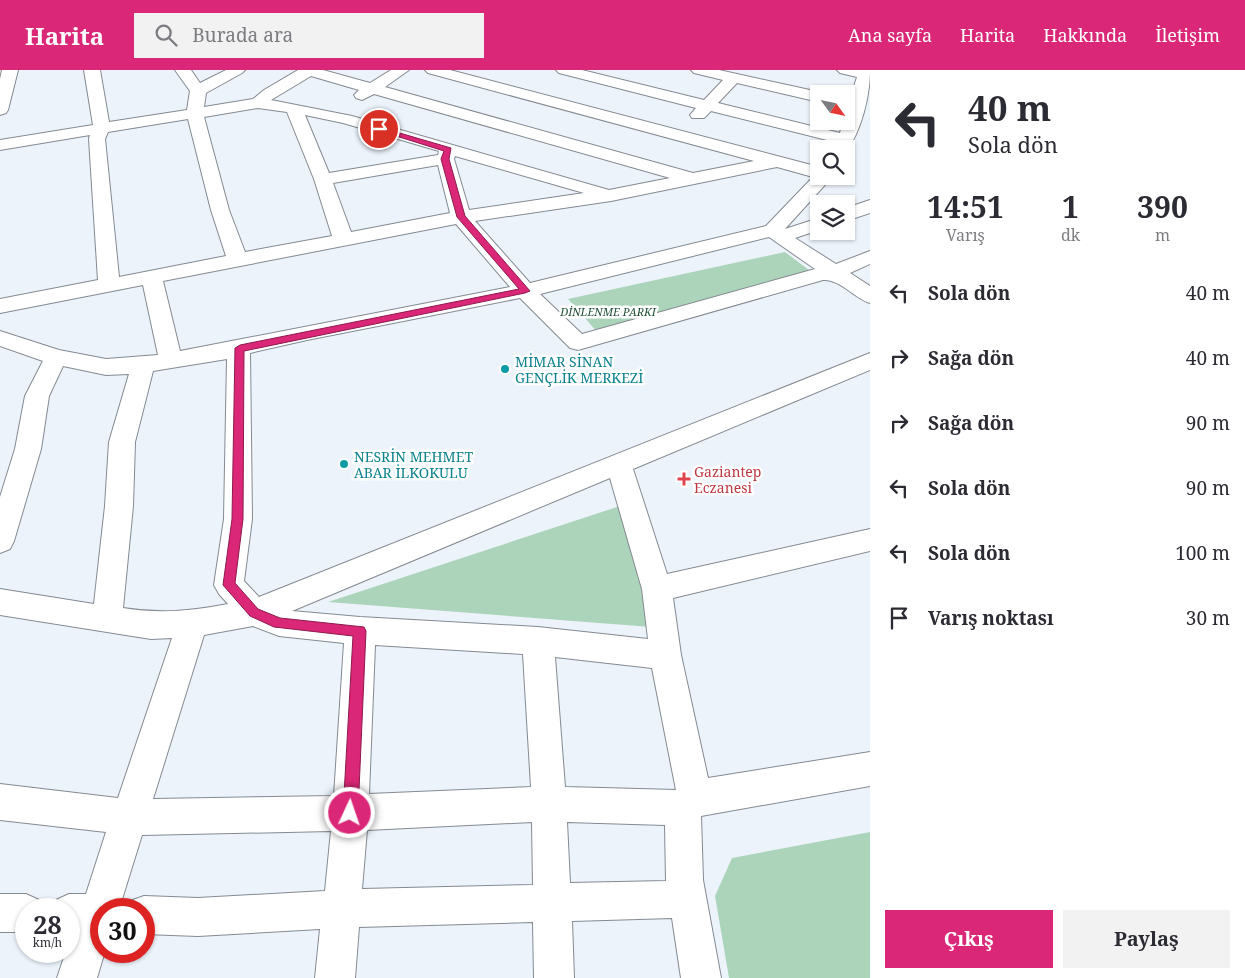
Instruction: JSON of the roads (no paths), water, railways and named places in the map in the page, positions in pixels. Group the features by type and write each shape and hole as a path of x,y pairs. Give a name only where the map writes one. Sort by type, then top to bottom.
{"street":[{"path":"92,70 102,128 97,139 108,286"},
{"path":"184,70 198,91 194,113 220,210 238,260"},
{"path":"198,91 236,70"},
{"path":"258,103 270,93 309,70 372,89 466,96 678,134 810,171"},
{"path":"331,116 400,70"},
{"path":"432,70 466,96 658,155 692,178"},
{"path":"413,138 500,70"},
{"path":"564,70 709,104 842,140"},
{"path":"699,70 810,95"},
{"path":"845,70 867,72 855,97"},
{"path":"1,106 7,74"},
{"path":"658,155 734,78"},
{"path":"0,145 258,103 331,116 413,138 447,154 611,195"},
{"path":"294,108 323,179 344,240"},
{"path":"323,179 447,154"},
{"path":"447,154 461,217 525,291 578,343 822,274 834,273 870,257"},
{"path":"0,306 461,217 611,195 776,162"},
{"path":"777,233 817,185"},
{"path":"855,212 870,206"},
{"path":"0,338 56,358 106,367 143,365 240,348 525,291 810,226"},
{"path":"777,233 870,296"},
{"path":"152,277 171,361"},
{"path":"240,348 238,519 229,585 254,612 279,623 360,631 538,641 666,655"},
{"path":"0,541 28,450 37,396 56,358"},
{"path":"4,610 107,619 151,626 192,624 254,612 870,361"},
{"path":"107,619 119,506 122,442 143,365"},
{"path":"619,464 657,589 689,803 684,880 701,978"},
{"path":"657,589 870,540"},
{"path":"77,978 89,913 129,817 192,624"},
{"path":"335,978 350,813 360,631"},
{"path":"538,641 549,804 554,978"},
{"path":"0,802 129,817 350,813 549,804 689,803 870,769"},
{"path":"155,915 198,917 341,909 688,899"},
{"path":"0,913 15,913"}],"place":[{"name":"MİMAR SİNAN GENÇLİK MERKEZİ","path":"505,369"},
{"name":"NESRİN MEHMET ABAR İLKOKULU","path":"344,464"},
{"name":"Gaziantep Eczanesi","path":"684,479"}],"park label":[{"name":"DİNLENME PARKI","path":"608,311"}]}
